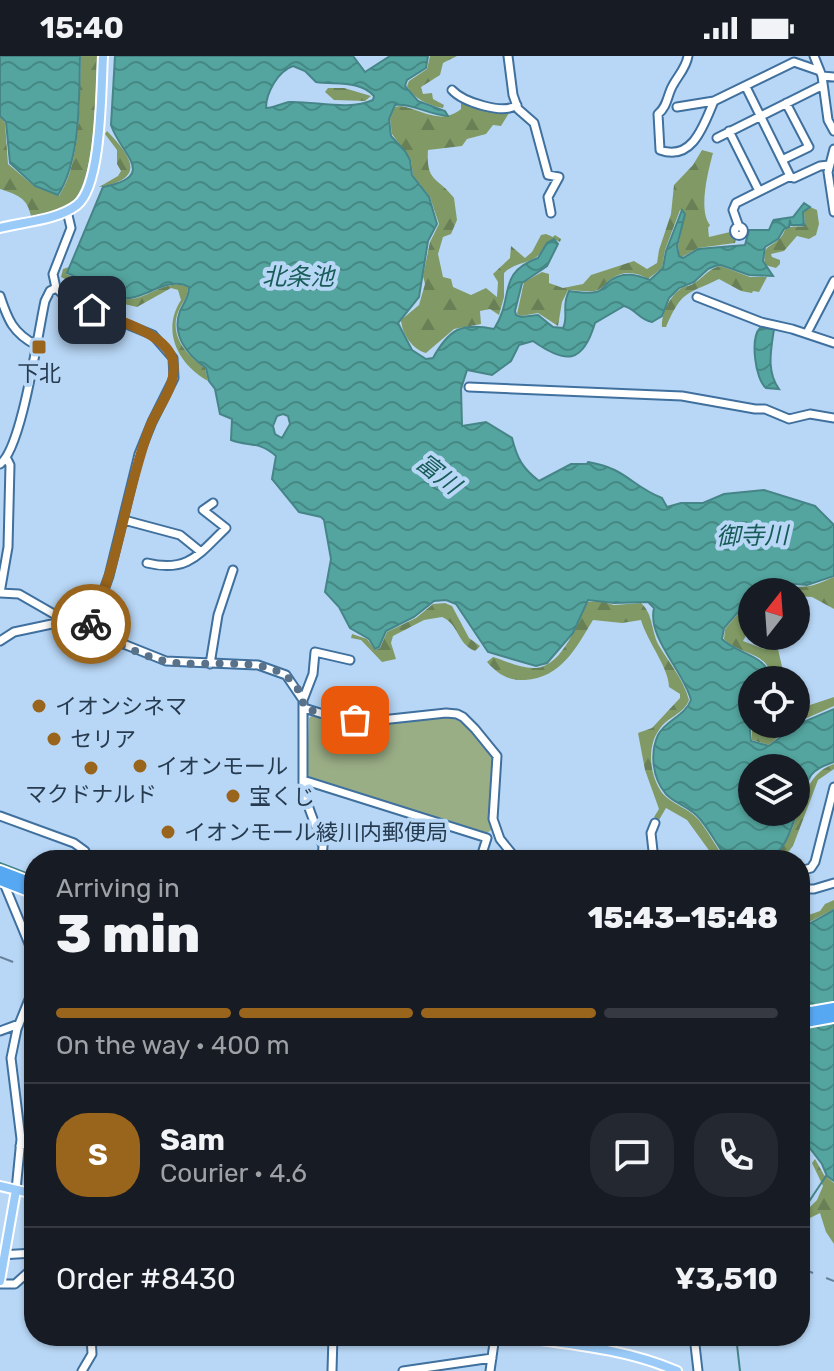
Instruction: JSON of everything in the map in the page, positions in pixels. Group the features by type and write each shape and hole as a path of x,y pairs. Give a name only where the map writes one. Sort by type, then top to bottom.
{"highway":[{"path":"1,877 24,882"},
{"path":"1,877 24,888"},
{"path":"810,1012 834,1008"},
{"path":"810,1021 834,1017"}],"main road":[{"path":"0,228 67,211 86,195 93,176 103,56"},
{"path":"0,1186 24,1192"},
{"path":"0,1282 2,1255 16,1190"},
{"path":"588,1346 628,1354 677,1371"}],"street":[{"path":"508,56 517,105 534,123 548,175 559,177 548,197 551,213"},
{"path":"688,56 665,107 658,114 660,150 676,153 691,145 707,122 714,101"},
{"path":"814,56 828,120 834,131"},
{"path":"677,107 714,101 794,62 821,77 834,77"},
{"path":"717,138 786,103 821,77"},
{"path":"746,87 790,176"},
{"path":"452,90 458,97 497,109 506,111 517,105"},
{"path":"782,160 809,147 786,103"},
{"path":"729,131 759,191"},
{"path":"834,149 829,165 834,212"},
{"path":"739,227 733,210 736,203 790,176 794,178 829,165"},
{"path":"67,211 71,228 53,274 56,288 70,301 153,335 173,358 174,378 139,454 109,576 89,631"},
{"path":"807,333 834,281"},
{"path":"56,288 50,291 45,301 23,410 4,462 10,465 8,547 0,593 19,594 66,621 166,661 258,665 279,671 292,682 304,704 339,719 372,721 446,713 463,717 497,756 494,829 510,850"},
{"path":"0,296 14,331 36,345"},
{"path":"697,297 761,322 834,343"},
{"path":"469,387 682,396 765,409 789,419 810,414 834,418"},
{"path":"147,563 173,566 194,560 226,528 203,510 213,503"},
{"path":"124,520 180,535 201,552"},
{"path":"210,664 218,615 233,570"},
{"path":"37,627 43,607"},
{"path":"0,641 14,632 66,621"},
{"path":"323,850 305,799 304,704 315,652 335,654 350,660"},
{"path":"303,780 487,838 483,850"},
{"path":"810,868 815,862 834,787"},
{"path":"0,816 78,845 84,850"},
{"path":"653,850 651,833 655,823"},
{"path":"1,877 24,932"},
{"path":"810,888 834,883"},
{"path":"16,1190 20,1123 11,1060 24,1014"},
{"path":"0,1031 19,1024"},
{"path":"0,1064 11,1060"},
{"path":"20,1146 24,1145"},
{"path":"2,1255 24,1254"},
{"path":"0,1282 15,1284 24,1276"},
{"path":"82,1371 92,1354 92,1346"},
{"path":"332,1371 333,1346"},
{"path":"490,1371 494,1346"},
{"path":"695,1346 698,1371"},
{"path":"403,1371 492,1358"}],"shaded area":[{"path":"313,715 352,726 353,723 380,724 450,717 465,722 495,763 491,830 487,833 477,831 310,777 307,774 309,718"}],"green space":[{"path":"81,56 97,56 93,133 86,175 80,191 68,205 31,216 24,201 0,189 0,117 5,123 8,164 34,186 59,196 76,147"},
{"path":"430,56 457,56 443,63 440,75 421,87 423,94 432,93 433,99 444,105 443,108 423,101 407,86 409,81 427,69"},
{"path":"328,88 344,88 371,96 365,101 334,100 325,92"},
{"path":"461,102 472,102 509,113 501,126 493,125 486,134 467,139 462,146 428,150 431,174 454,198 457,220 451,234 443,237 438,254 443,277 451,279 453,287 471,295 486,288 497,297 498,282 493,274 510,258 511,246 525,258 541,235 555,235 561,239 560,242 554,239 535,258 504,273 504,297 499,315 490,309 480,311 481,324 454,329 426,353 409,341 401,320 419,305 430,242 439,224 430,197 413,175 411,160 392,134 390,119 395,107 446,116 461,109"},
{"path":"107,131 128,158 129,173 124,179 99,187 121,171 117,164 117,150 105,134"},
{"path":"702,150 713,153 704,201 706,219 710,225 709,237 730,232 736,239 735,243 698,248 682,257 678,246 685,214 680,210 665,250 662,268 648,279 625,273 597,290 568,290 562,302 558,326 538,313 517,314 524,282 542,272 549,274 549,283 563,288 583,284 591,275 634,261 647,269 657,263 671,214 674,185"},
{"path":"810,207 817,210 819,224 816,235 809,239 797,236 784,251 771,254 780,260 776,268 765,265 766,250 786,229 805,226 804,212"},
{"path":"721,266 750,277 767,277 759,292 741,291 719,279 699,288 681,300 666,327 662,327 665,311 674,295"},
{"path":"69,267 66,274 108,299 136,298 169,286 188,287 178,312 176,329 186,351 205,368 208,381 188,366 176,346 173,323 181,300 178,290 171,288 137,307 124,304 114,310 104,309 88,298 85,289 61,277 63,269"},
{"path":"834,577 834,609 810,597 812,585"},
{"path":"588,602 614,605 641,603 648,612 658,644 689,700 655,737 651,762 655,779 663,794 698,819 719,850 709,850 687,820 666,808 659,820 654,817 659,809 645,770 638,733 652,728 680,698 680,694 669,687 665,671 641,620 622,623 593,620 566,660 558,668 538,678 508,678 487,662 493,657 525,667 546,665 562,651"},
{"path":"433,604 452,606 469,638 480,646 475,651 442,617 424,620 393,636 391,643 396,659 382,662 361,640 351,638 352,634 367,639 375,650 380,648 387,632 416,618"},
{"path":"738,614 738,648 724,639 725,629"},
{"path":"741,650 778,650 782,666 767,666 760,658"},
{"path":"834,697 834,706 810,717 810,705"},
{"path":"752,738 777,738 769,745"},
{"path":"834,764 834,769 818,780 810,801 811,782 821,771"},
{"path":"793,826 801,826 790,850 780,850"},
{"path":"834,900 834,909 810,922 810,914 820,911 825,904"},
{"path":"815,1159 824,1175 834,1183 834,1244 820,1213 810,1218 810,1207 823,1186 812,1163"}],"water":[{"path":"0,56 80,56 75,146 66,180 58,195 35,186 10,163 6,122 0,116"},
{"name":"北条池","path":"115,56 353,56 365,72 390,56 428,56 426,68 407,80 405,86 418,101 445,111 448,116 395,105 389,119 391,136 410,160 412,175 429,197 437,224 428,241 419,297 398,323 412,350 426,359 433,358 445,340 458,330 473,326 494,329 516,271 538,258 547,243 554,239 558,244 547,266 522,283 515,311 521,317 538,315 553,327 563,328 569,291 598,291 616,277 626,275 650,280 663,268 666,251 682,210 685,214 677,246 679,256 683,258 698,249 745,245 749,230 769,230 773,221 781,220 773,220 793,217 804,203 810,207 803,212 804,225 791,225 790,220 789,227 778,239 765,247 763,261 773,276 749,275 721,265 715,266 694,282 679,288 669,298 662,316 652,322 624,306 595,323 579,353 572,356 555,354 533,341 519,345 511,361 492,375 467,370 461,389 462,426 486,422 512,438 521,462 539,481 571,464 588,462 620,473 662,498 667,507 681,503 703,503 724,494 764,490 815,506 834,525 834,576 810,584 810,578 738,578 738,612 724,628 722,639 765,666 738,666 738,738 751,738 751,741 769,746 779,738 810,738 810,719 834,709 834,762 819,768 810,778 810,754 738,754 738,826 792,826 779,850 722,850 700,819 661,788 655,773 655,742 666,725 691,700 661,643 653,619 654,608 648,602 588,600 573,633 547,663 536,666 488,652 456,604 446,600 434,601 414,617 386,631 375,649 369,639 350,628 339,607 325,592 331,559 324,520 299,512 272,479 276,456 258,446 231,440 232,419 220,414 215,389 206,368 183,344 178,320 189,287 171,284 134,297 109,298 99,295 67,273 103,187 129,177 133,170 111,125","holes":["293,66 305,71 316,82 362,87 374,96 373,100 353,105 290,102 266,108 274,83","277,416 288,416 290,424 282,438 275,434 273,426"]},
{"path":"760,328 774,329 771,368 779,389 766,388 759,376 755,340"},
{"path":"834,910 834,1181 827,1176 810,1148 810,923"}],"waterway":[{"path":"0,863 24,872"},
{"path":"810,1200 826,1176"},
{"path":"737,1346 740,1371"}],"railway":[{"path":"0,957 24,966"},
{"path":"810,1272 834,1281"}],"way so far":[{"path":"91,624 89,631 166,661 258,665 279,671 292,682 303,700 304,708 339,719 355,720"}],"place":[{"name":"下北","path":"39,347"},
{"name":"イオンシネマ","path":"39,706"},
{"name":"セリア","path":"54,739"},
{"name":"イオンモール","path":"140,766"},
{"name":"マクドナルド","path":"91,768"},
{"name":"宝くじ","path":"233,796"},
{"name":"イオンモール綾川内郵便局","path":"168,832"}],"route":[{"path":"91,624 109,576 139,454 174,378 173,358 153,335 92,310"}],"water label":[{"name":"富川","path":"438,474"},
{"name":"御寺川","path":"752,536"}]}
